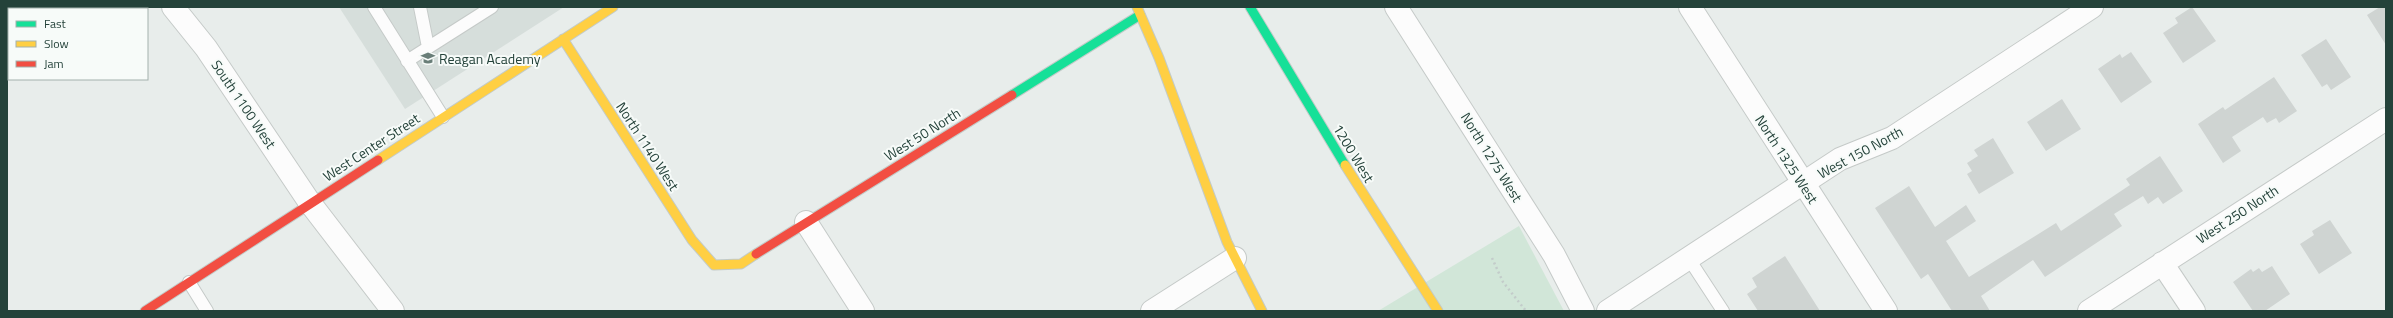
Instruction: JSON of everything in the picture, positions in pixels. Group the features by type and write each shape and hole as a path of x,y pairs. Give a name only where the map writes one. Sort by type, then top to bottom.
{"street":[{"name":"South 1100 West","path":"173,7 206,48 310,203 393,311"},
{"name":"West Center Street","path":"145,311 613,7"},
{"name":"1200 West","path":"1250,7 1367,201 1438,311"},
{"name":"North 1275 West","path":"1396,7 1554,255 1583,311"},
{"name":"North 1325 West","path":"1690,7 1802,183 1886,311"},
{"name":"West 150 North","path":"1608,311 1840,159 1892,138 2092,7"},
{"name":"West 50 North","path":"714,266 741,264 1139,11"},
{"path":"1139,11 1159,58 1227,242 1262,311"},
{"name":"North 1140 West","path":"563,40 692,240 714,266"},
{"name":"West 250 North","path":"2089,311 2386,118"},
{"path":"806,222 863,311"},
{"path":"1152,311 1235,258"},
{"path":"2162,263 2194,311"}],"lane":[{"path":"374,7 443,118"},
{"path":"420,7 428,47"},
{"path":"407,61 492,7"},
{"path":"1689,258 1723,311"},
{"path":"188,282 207,311"}],"path":[{"path":"1492,258 1503,282 1526,311"}],"shaded area":[{"name":"Reagan Academy","path":"339,7 564,7 405,109"}],"green space":[{"path":"1519,226 1564,311 1378,311"}],"building":[{"path":"2192,7 2216,41 2183,63 2163,33 2178,23 2175,18"},
{"path":"2380,7 2386,7 2386,45 2367,15"},
{"path":"2326,39 2351,77 2331,90 2327,84 2322,87 2301,55"},
{"path":"2131,52 2152,82 2121,103 2098,69 2120,54 2122,58"},
{"path":"2274,77 2297,111 2279,123 2276,118 2267,123 2263,117 2232,137 2241,151 2223,163 2198,124 2223,107 2225,110"},
{"path":"2062,99 2081,129 2046,151 2027,122"},
{"path":"1993,138 2014,173 1979,194 1967,174 1972,171 1967,163 1978,156 1974,150"},
{"path":"2160,156 2183,191 2163,204 2158,197 2148,204 2143,196 2114,214 2122,226 2045,277 2033,260 1981,296 1990,311 1952,311 1928,274 1921,279 1875,208 1909,186 1935,227 1966,205 1976,221 1946,241 1969,277 2056,223 2061,231 2130,185 2126,179"},
{"path":"2330,220 2352,253 2319,274 2300,244 2314,235 2312,231"},
{"path":"1785,256 1820,311 1758,311 1747,294 1757,287 1752,278"},
{"path":"2272,266 2290,294 2265,311 2253,311 2233,282 2251,269 2253,272 2259,268 2262,272"}],"traffic: fast":[{"path":"1250,7 1345,165"},
{"path":"1012,95 1140,15"}],"traffic: slow":[{"path":"378,160 613,7"},
{"path":"1137,7 1159,58 1227,242 1262,311"},
{"path":"563,39 692,240 714,265 741,264 756,254"},
{"path":"1345,165 1438,311"}],"traffic: jam":[{"path":"756,254 1012,95"},
{"path":"145,311 378,160"}],"place":[{"name":"Reagan Academy","path":"428,58"}]}
